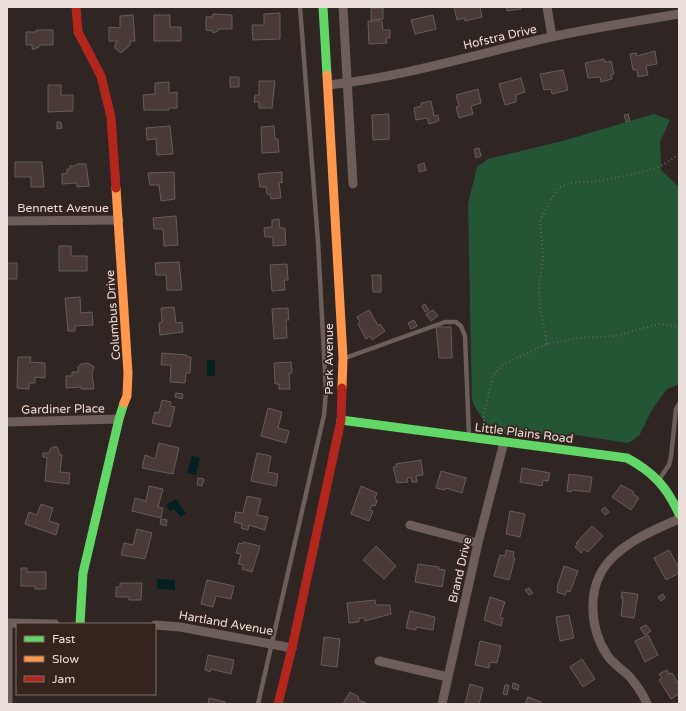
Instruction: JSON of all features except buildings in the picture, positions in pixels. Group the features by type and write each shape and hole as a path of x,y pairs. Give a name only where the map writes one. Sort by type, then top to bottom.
{"street":[{"name":"Columbus Drive","path":"76,7 78,32 84,48 101,76 107,95 111,118 128,373 127,396 119,420 83,573 80,623"},
{"name":"Park Avenue","path":"278,704 292,648 341,420 343,358 328,85 322,7"},
{"path":"343,7 349,83 353,184"},
{"path":"547,7 552,37"},
{"name":"Hofstra Drive","path":"328,85 349,83 552,37 679,14"},
{"name":"Bennett Avenue","path":"7,221 119,220"},
{"name":"Gardiner Place","path":"7,422 119,420"},
{"name":"Little Plains Road","path":"341,420 627,458 646,468 659,479 664,485 679,514"},
{"name":"Brand Drive","path":"442,704 478,543 504,442"},
{"path":"647,704 629,676 608,656 596,636 592,616 594,591 610,559 651,532 679,519"},
{"path":"410,526 478,543"},
{"path":"8,623 8,704"},
{"name":"Hartland Avenue","path":"156,625 180,626 292,648"},
{"path":"379,661 448,677"}],"lane":[{"path":"258,704 321,433 326,392 318,242 300,7"},
{"path":"343,358 366,352 445,322 456,322 461,326 466,336 469,438"},
{"path":"659,479 669,465 671,458 676,409 679,404"}],"path":[{"path":"547,344 540,307 539,285 542,258 540,220 558,188 571,183 599,182 643,172 663,165 679,154"},
{"path":"484,440 484,413 493,376 502,365 547,344 578,338 614,336 659,324 679,327"}],"green space":[{"path":"654,114 670,120 660,142 661,170 679,187 679,384 667,389 653,408 639,436 628,443 576,435 497,434 477,410 472,400 468,204 477,167 488,159 566,140"}],"water":[{"path":"207,360 215,360 215,376 207,376"},
{"path":"192,456 200,458 196,475 187,473"},
{"path":"176,499 186,513 181,517 174,509 170,511 166,505"},
{"path":"157,579 175,580 175,590 157,589"}],"traffic: fast":[{"path":"323,7 327,75"},
{"path":"80,623 83,573 124,403"},
{"path":"341,420 627,458 636,463 658,481 664,488 679,514"}],"traffic: slow":[{"path":"327,75 343,358 342,388"},
{"path":"116,188 128,373 127,396 124,403"}],"traffic: jam":[{"path":"76,7 78,32 101,76 111,117 116,188"},
{"path":"278,704 292,648 341,420 342,388"}]}
